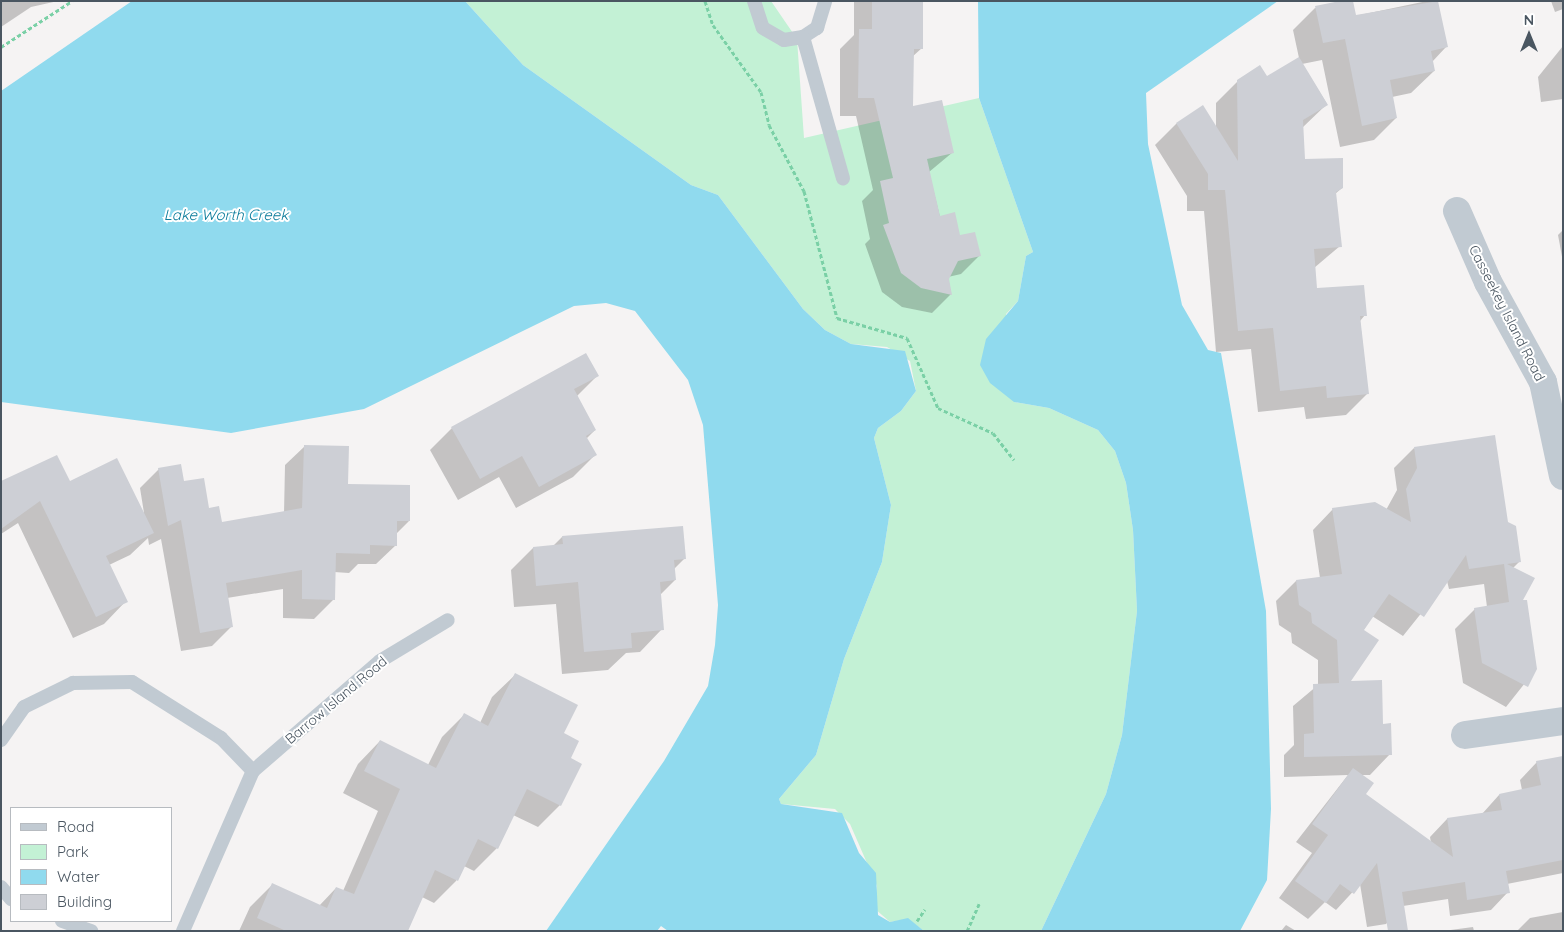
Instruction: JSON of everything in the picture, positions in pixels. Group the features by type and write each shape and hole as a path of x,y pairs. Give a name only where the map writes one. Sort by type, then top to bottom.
{"street":[{"name":"Casseekey Island Road","path":"1457,211 1488,282 1543,382 1563,476"},
{"path":"1465,735 1563,721"}],"lane":[{"path":"754,1 756,18 772,36 803,37 817,28 825,1"},
{"path":"803,37 843,178"},
{"name":"Barrow Island Road","path":"183,931 252,771 380,661 448,620"},
{"path":"1,740 24,708 73,683 132,682 221,738 252,771"},
{"path":"1,887 10,898"},
{"path":"65,922 91,931"}],"path":[{"path":"1,47 72,1"},
{"path":"705,1 714,25 761,92 769,125 804,191 837,318 907,338 938,408 993,433 1014,460"},
{"path":"967,931 979,904"},
{"path":"917,921 925,909"}],"green space":[{"path":"465,1 771,1 797,39 804,138 979,98 1033,252 1026,256 1018,301 1006,314 1014,402 1049,408 1098,430 1115,451 1126,483 1133,530 1137,611 1122,735 1106,794 1041,931 924,931 908,919 890,922 874,908 877,886 850,824 835,809 781,804 779,799 816,755 844,659 882,562 891,505 874,438 878,428 901,411 916,391 910,361 887,347 851,344 825,330 803,309 718,195 691,185 523,65"}],"water":[{"name":"Lake Worth Creek","path":"132,1 465,1 523,65 691,185 718,195 803,309 825,330 851,344 905,351 916,391 901,411 878,428 874,438 891,505 882,562 844,659 816,755 779,799 781,804 842,813 859,853 876,873 878,915 890,922 908,918 924,931 668,931 661,926 657,931 546,931 664,761 708,686 715,645 718,605 703,425 688,380 635,311 606,303 574,306 364,409 231,433 1,402 1,91"},
{"path":"978,1 1278,1 1146,93 1148,144 1182,305 1208,350 1221,353 1266,611 1271,809 1267,880 1240,931 1041,931 1106,794 1122,735 1137,611 1133,530 1126,483 1115,451 1098,430 1049,408 1014,402 990,383 980,365 986,339 1018,301 1026,256 1033,252 979,98"}],"building":[{"path":"872,1 923,1 923,49 914,49 913,106 942,100 954,153 927,159 940,216 955,212 960,235 975,232 981,256 958,261 949,279 952,295 921,288 901,273 883,225 889,223 880,181 893,178 874,98 858,98 859,29 872,29"},
{"path":"1340,1 1353,1 1356,15 1438,1 1448,47 1431,51 1435,71 1390,80 1397,118 1362,126 1345,39 1323,43 1315,6"},
{"path":"1299,57 1328,105 1303,120 1305,159 1343,158 1343,188 1336,192 1342,247 1314,249 1317,288 1364,285 1367,316 1360,316 1369,394 1327,398 1326,386 1280,391 1273,328 1238,331 1225,190 1208,190 1208,174 1176,123 1203,105 1238,161 1237,80 1260,65 1267,76"},
{"path":"586,353 599,376 574,389 596,430 586,436 597,455 539,487 522,456 480,479 451,427"},
{"path":"1495,435 1508,522 1516,526 1521,562 1507,564 1535,578 1523,600 1527,600 1537,669 1528,687 1482,663 1474,608 1509,602 1504,564 1469,569 1466,555 1424,617 1389,594 1364,630 1379,640 1351,681 1382,680 1383,724 1391,723 1392,755 1304,757 1304,734 1314,733 1313,684 1339,683 1337,640 1312,623 1311,613 1299,605 1296,580 1342,574 1332,508 1375,502 1411,522 1406,489 1417,468 1414,447"},
{"path":"304,445 349,446 348,484 410,485 410,521 397,521 397,546 370,545 370,554 336,553 335,600 302,599 302,570 226,583 233,627 200,633 181,520 168,526 158,468 181,464 184,481 204,478 209,508 219,506 222,522 302,508"},
{"path":"57,455 70,481 117,458 154,533 106,556 128,602 96,617 40,501 1,529 1,481"},
{"path":"683,526 686,559 674,560 676,580 660,582 664,630 631,633 632,648 584,652 578,582 536,586 533,547 563,544 562,536"},
{"path":"515,673 578,705 564,733 579,741 571,758 582,764 561,806 527,789 498,849 478,839 458,881 435,870 408,931 286,931 257,918 272,883 327,908 336,887 354,894 400,789 364,771 380,740 436,768 464,713 488,726"},
{"path":"1563,756 1563,860 1506,871 1510,893 1467,900 1465,882 1402,892 1408,931 1388,931 1377,863 1354,894 1340,884 1326,903 1295,881 1328,835 1312,824 1353,768 1374,783 1366,794 1453,857 1447,818 1502,810 1499,794 1541,785 1536,761"}]}
